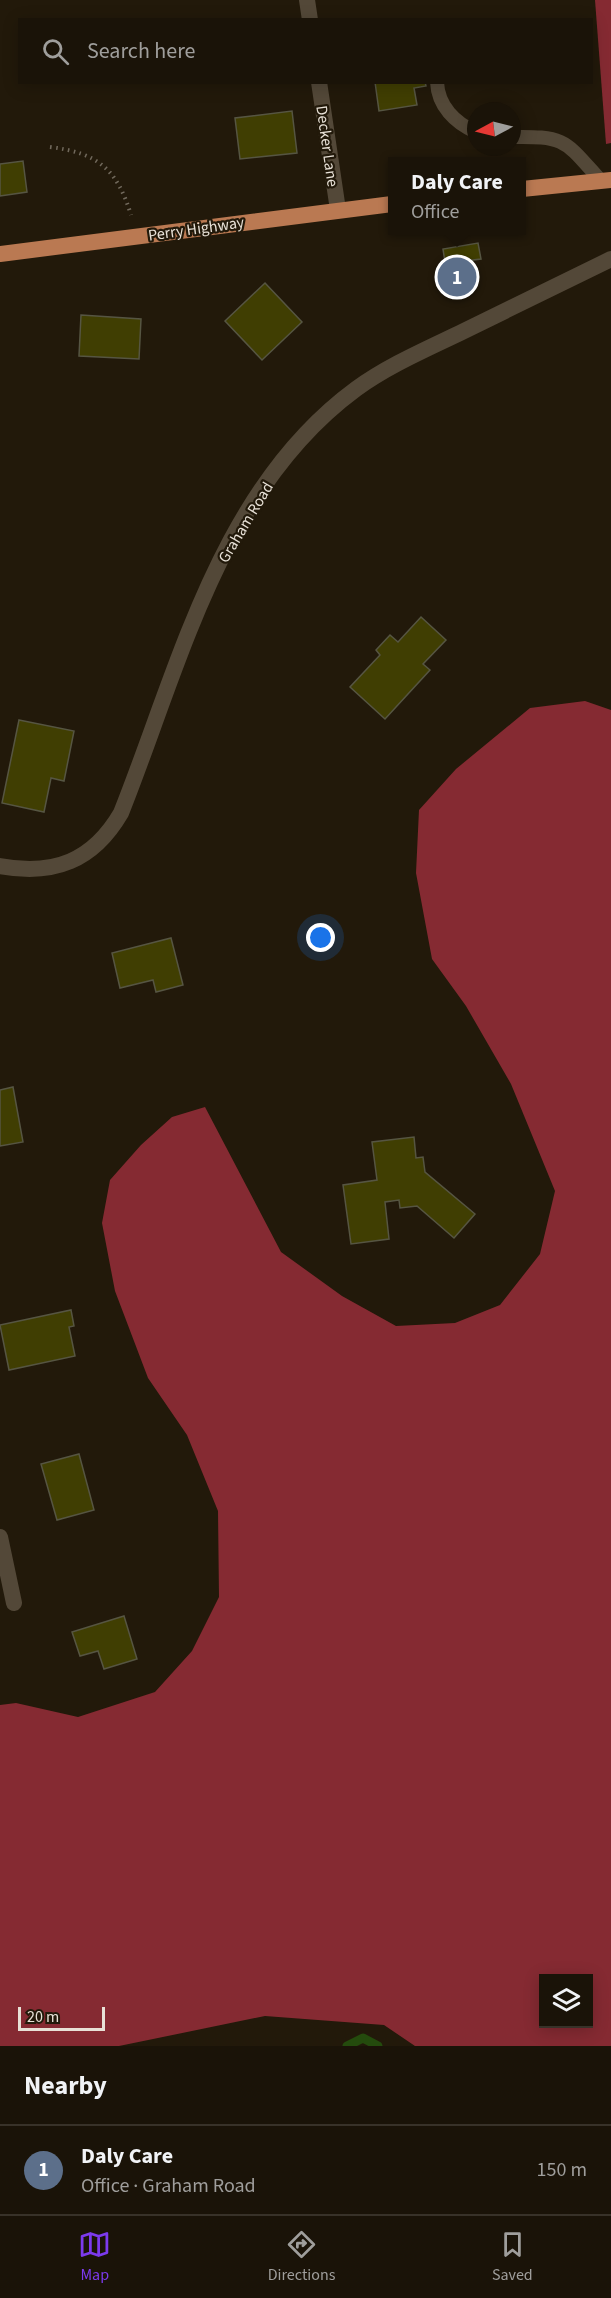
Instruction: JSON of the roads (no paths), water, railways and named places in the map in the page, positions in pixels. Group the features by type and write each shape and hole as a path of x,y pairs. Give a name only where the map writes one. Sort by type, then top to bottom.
{"main road":[{"path":"526,189 606,180"},
{"name":"Perry Highway","path":"0,254 388,205"}],"street":[{"path":"307,0 310,18"},
{"name":"Decker Lane","path":"319,84 338,210"},
{"name":"Graham Road","path":"0,866 35,869 70,862 86,854 112,829 125,802 172,672 207,588 270,480 313,428 356,390 397,364 611,259"},
{"path":"0,1537 14,1603"}],"lane":[{"path":"437,84 437,92 448,112 461,126 467,128"},
{"path":"521,138 549,136 569,145 606,180"}],"waterway":[{"path":"347,2046 363,2038 378,2046"}],"place":[{"name":"Daly Care","path":"457,277"}]}
